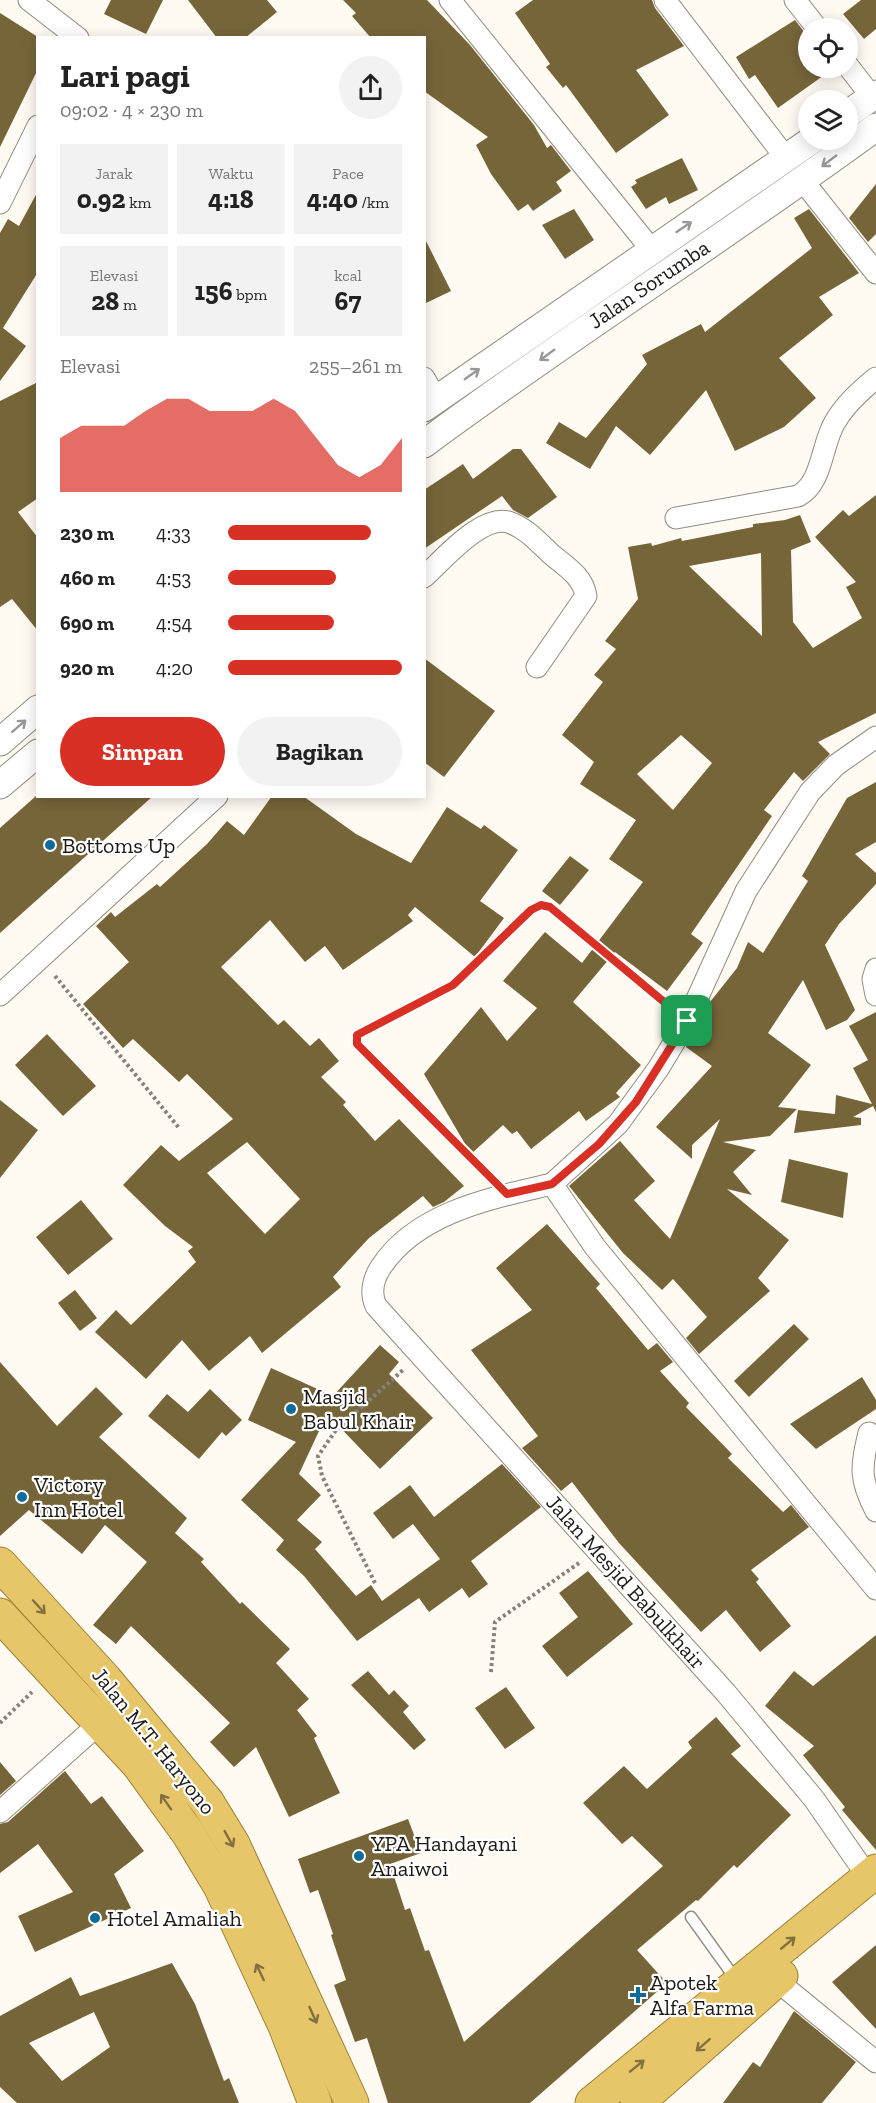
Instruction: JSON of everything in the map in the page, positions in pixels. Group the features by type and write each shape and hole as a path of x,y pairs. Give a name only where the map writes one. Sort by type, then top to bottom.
{"highway":[{"name":"Jalan M.T. Haryono","path":"0,1564 105,1679 208,1803 233,1844 352,2103"},
{"name":"Jalan M.T. Haryono","path":"0,1616 53,1670 138,1764 188,1833 220,1886 285,2026 315,2103"},
{"path":"638,2103 776,1980 873,1882"},
{"path":"592,2103 739,1984 873,1882"}],"street":[{"path":"29,0 75,36"},
{"path":"450,0 651,249"},
{"path":"665,0 786,158"},
{"path":"795,0 810,18"},
{"path":"858,78 874,96 858,107"},
{"name":"Jalan Sorumba","path":"426,443 574,337 803,181 876,127"},
{"path":"1,200 36,130"},
{"name":"Jalan Sorumba","path":"428,395 558,314 798,150"},
{"path":"803,181 876,273"},
{"path":"558,314 574,337"},
{"path":"676,518 798,496 805,492 817,471 835,422 876,378"},
{"path":"426,575 468,536 486,524 498,520 524,529 580,580 586,596 537,667"},
{"path":"0,742 36,711"},
{"path":"507,1194 552,1184 618,1124 653,1077 687,1021 746,891 810,792 836,765 876,737"},
{"path":"0,786 36,755"},
{"path":"0,995 215,798"},
{"path":"876,969 873,979 876,995"},
{"path":"552,1184 595,1247 876,1589"},
{"name":"Jalan Mesjid Babulkhair","path":"507,1194 465,1207 415,1232 392,1251 379,1271 372,1297 376,1306 726,1693 814,1799 873,1882"},
{"path":"868,1433 862,1474 865,1490 876,1511"},
{"path":"0,1812 100,1723"},
{"path":"776,1980 876,2062"}],"lane":[{"path":"691,1917 739,1984"}],"path":[{"path":"507,1194 357,1044 357,1035 453,985 531,910 541,905 550,907 687,1021"},
{"path":"39,957 179,1128"},
{"path":"375,1583 322,1476 318,1456 336,1430 419,1356"},
{"path":"491,1672 495,1622 597,1551"},
{"path":"0,1723 53,1670"}],"building":[{"path":"111,0 163,0 146,34 104,14"},
{"path":"188,0 267,0 277,12 247,36 215,36"},
{"path":"343,0 427,0 470,45 534,125 547,148 551,145 571,171 556,182 562,191 533,211 528,204 518,211 491,174 476,145 488,137 426,92 426,36 369,36 352,16 356,13"},
{"path":"533,0 652,0 655,8 684,46 636,70 669,115 616,153 566,85 563,88 546,67 550,64 515,13"},
{"path":"861,0 876,0 876,29 864,39 858,32 858,18 846,18 843,14"},
{"path":"0,13 36,36 36,73 0,147"},
{"path":"795,20 798,24 798,78 820,78 803,90 798,90 798,94 778,108 755,75 749,79 736,57"},
{"path":"682,158 698,190 669,204 666,197 646,209 631,187 637,183 635,180"},
{"path":"876,184 876,234 868,242 849,218"},
{"path":"36,195 36,275 3,328 26,346 0,381 0,233 8,219 19,226"},
{"path":"574,209 594,240 565,259 542,225"},
{"path":"809,209 859,273 819,297 833,315 779,358 816,398 784,427 735,451 706,390 650,455 616,426 590,469 546,443 559,422 586,438 647,364 642,355 701,324 705,332 812,248 794,218"},
{"path":"426,241 451,291 426,303"},
{"path":"36,383 36,499 18,512 36,535 36,629 12,599 0,607 0,401"},
{"path":"513,449 521,449 557,497 528,518 513,510 502,496 426,548 426,489 463,464 473,479"},
{"path":"876,495 876,713 818,742 830,754 803,781 794,772 764,810 772,816 691,934 703,943 667,991 615,952 573,1002 641,1065 616,1093 620,1097 586,1121 579,1111 531,1149 517,1131 512,1134 503,1125 471,1154 424,1074 481,1007 507,1041 537,1008 503,981 545,932 582,963 643,882 609,859 636,820 580,784 594,762 562,735 603,682 594,675 616,649 605,641 638,599 628,547 651,543 652,546 681,538 682,541 800,515 811,542 791,550 793,622 813,648 862,618 846,587 856,582 815,537 843,510 849,516","holes":["761,553 762,636 689,566","681,735 712,763 673,810 637,774"]},
{"path":"426,659 495,711 444,777 426,764"},
{"path":"876,782 876,842 855,854 876,873 876,884 839,924 825,945 855,1010 847,1020 826,1030 803,980 768,1033 811,1065 778,1107 797,1109 770,1136 723,1142 756,1150 733,1172 752,1195 727,1189 789,1240 758,1278 770,1291 699,1354 686,1338 707,1317 673,1279 662,1290 623,1253 569,1186 620,1141 655,1181 634,1200 670,1239 720,1119 692,1145 692,1159 656,1127 712,1066 686,1047 710,1002 737,968 748,942 763,953 808,881 802,876 847,798"},
{"path":"36,796 36,798 151,798 0,933 0,828"},
{"path":"271,798 306,798 356,834 411,863 447,807 481,829 484,825 518,850 480,901 504,918 475,957 415,907 408,915 413,921 343,970 325,946 305,962 270,920 221,967 278,1025 284,1020 310,1046 319,1038 339,1061 321,1077 346,1102 343,1105 375,1141 399,1119 464,1186 444,1202 433,1207 423,1196 369,1238 333,1277 341,1287 262,1353 250,1336 209,1371 182,1340 146,1379 95,1332 116,1310 131,1325 196,1262 188,1251 193,1247 165,1226 123,1185 161,1145 179,1161 233,1119 187,1074 179,1082 133,1039 123,1048 83,1004 129,962 96,926 111,912 115,917 157,884 160,887 207,844 227,821 244,835","holes":["247,1142 300,1199 265,1234 207,1173"]},
{"path":"570,856 589,870 560,905 542,891"},
{"path":"876,1012 876,1112 873,1106 853,1117 861,1118 861,1125 794,1133 798,1110 835,1114 836,1095 872,1104 853,1068 868,1060 849,1026"},
{"path":"47,1034 96,1086 63,1116 15,1065"},
{"path":"0,1100 38,1130 0,1178"},
{"path":"789,1159 848,1173 843,1218 781,1202"},
{"path":"81,1200 113,1239 68,1275 36,1237"},
{"path":"547,1224 600,1284 596,1288 648,1350 657,1343 673,1362 660,1371 689,1403 686,1407 732,1454 728,1458 783,1512 791,1505 809,1527 751,1570 759,1579 756,1582 791,1626 760,1652 726,1610 701,1632 619,1543 572,1482 561,1491 522,1448 538,1436 471,1350 532,1310 496,1268"},
{"path":"75,1290 97,1318 80,1331 58,1303"},
{"path":"794,1324 809,1339 749,1397 734,1381"},
{"path":"380,1345 399,1362 389,1374 433,1418 380,1469 327,1414 299,1474 321,1495 297,1520 322,1542 315,1549 356,1596 371,1585 382,1601 440,1559 413,1524 393,1539 373,1513 410,1485 434,1517 502,1464 541,1507 471,1561 488,1584 469,1598 462,1588 429,1612 419,1598 357,1641 304,1576 276,1550 284,1540 241,1500 296,1442 248,1420 271,1368 333,1396"},
{"path":"0,1362 57,1426 96,1387 123,1414 99,1437 187,1518 175,1533 204,1559 201,1562 240,1604 242,1602 290,1649 276,1663 309,1699 297,1710 317,1736 314,1738 340,1793 289,1817 256,1747 234,1767 210,1742 230,1723 131,1626 116,1644 93,1625 147,1562 105,1525 82,1554 29,1510 0,1536"},
{"path":"862,1377 876,1400 876,1409 816,1449 790,1424"},
{"path":"210,1389 242,1420 226,1436 222,1432 199,1459 148,1416 167,1394 188,1412"},
{"path":"588,1571 633,1624 567,1677 542,1646 578,1617 559,1593"},
{"path":"876,1635 876,1850 842,1810 845,1807 803,1755 814,1746 765,1706 794,1671 813,1686"},
{"path":"368,1671 389,1695 394,1690 409,1706 403,1712 426,1740 414,1750 351,1685"},
{"path":"506,1687 535,1728 505,1749 475,1708"},
{"path":"716,1717 741,1746 731,1754 791,1815 737,1868 734,1865 698,1901 696,1900 637,1950 667,1983 530,2103 388,2103 367,2038 355,2042 334,1985 346,1980 331,1935 333,1934 318,1890 310,1893 298,1859 408,1819 421,1853 390,1864 405,1910 410,1908 425,1951 429,1950 464,2042 663,1866 632,1836 622,1844 583,1803 624,1766 647,1789 692,1748 688,1742"},
{"path":"0,1762 16,1781 0,1795"},
{"path":"65,1771 91,1804 102,1796 144,1851 114,1874 131,1908 35,1952 18,1916 73,1892 38,1844 0,1873 0,1824 8,1822"},
{"path":"876,1945 876,2029 832,1982"},
{"path":"172,1963 195,2004 224,2081 229,2078 239,2103 17,2103 0,2087 0,2016 71,1977 80,1996","holes":["94,2012 110,2047 62,2081 29,2043"]},
{"path":"794,2011 856,2062 822,2103 723,2103 753,2062 760,2067"}],"place":[{"name":"Bottoms Up","path":"50,845"},
{"name":"Masjid Babul Khair","path":"291,1409"},
{"name":"Victory Inn Hotel","path":"22,1497"},
{"name":"YPA Handayani Anaiwoi","path":"359,1856"},
{"name":"Hotel Amaliah","path":"95,1918"},
{"name":"Apotek Alfa Farma","path":"638,1995"}],"route":[{"path":"541,905 550,907 687,1021 636,1102 599,1144 552,1184 507,1194 357,1044 357,1035 453,985 531,910 541,905"}]}
